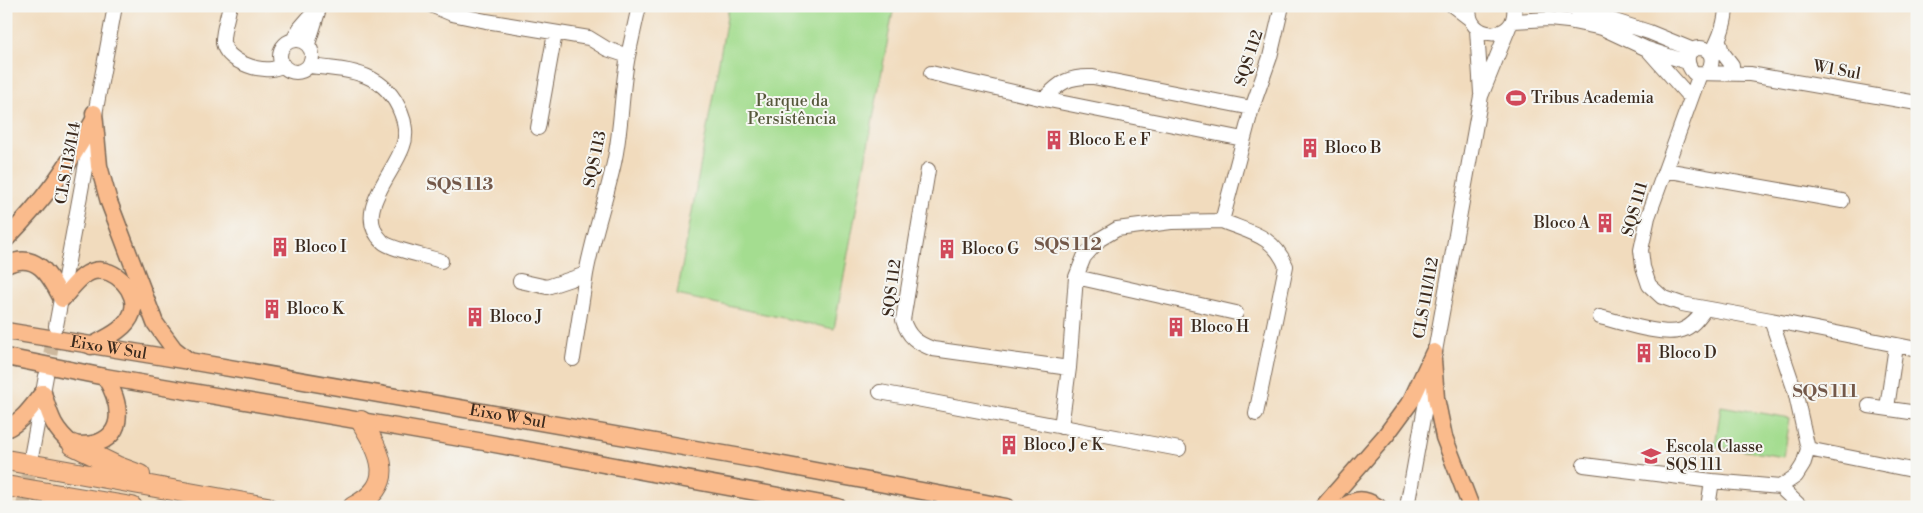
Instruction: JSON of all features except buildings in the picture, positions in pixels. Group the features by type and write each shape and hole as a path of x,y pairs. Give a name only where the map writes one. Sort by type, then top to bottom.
{"highway":[{"path":"353,507 360,504 377,487 383,470 377,448 361,421"},
{"path":"73,445 116,466 201,495"},
{"path":"6,460 267,507"},
{"path":"6,486 132,507"}],"main road":[{"path":"6,239 36,208 65,170 94,117"},
{"path":"94,117 100,166 109,202 155,323 174,349 189,361"},
{"path":"6,265 13,262 32,262 47,273 62,298 84,276 93,271 112,273 123,282 129,291 133,305 132,312 120,329 91,346"},
{"name":"Eixo W Sul","path":"9,329 91,346 189,361 741,457 1007,507"},
{"path":"1323,507 1347,482 1396,421 1411,400 1433,356"},
{"path":"1433,356 1436,398 1444,437 1471,507"},
{"name":"Eixo W Sul","path":"6,357 105,377 838,507"},
{"path":"43,392 57,431 73,445 95,444 107,437 117,423 118,402 114,391 105,377"},
{"path":"6,429 19,421 43,392"},
{"path":"1343,507 1354,500 1370,502 1378,507"}],"street":[{"name":"CLS 113/114","path":"56,326 115,6"},
{"path":"293,40 300,28 319,6"},
{"path":"319,6 310,48 312,59 309,66 296,72 283,66 280,58 281,50 286,43 293,40 301,40 310,48 342,70"},
{"path":"433,6 452,14 589,38 607,48 628,56"},
{"name":"SQS 113","path":"573,359 592,243 614,162 620,130 628,56 639,6"},
{"name":"SQS 112","path":"1222,221 1243,139 1270,57 1281,13 1288,6"},
{"path":"1453,6 1472,18"},
{"name":"CLS 111/112","path":"1407,507 1481,96 1511,24 1514,6"},
{"name":"W1 Sul","path":"1568,6 1650,32 1700,61 1732,65 1750,74"},
{"path":"1700,61 1720,35 1726,16 1726,6"},
{"path":"229,9 223,42 226,51 238,61 262,69 283,66"},
{"name":"W1 Sul","path":"1472,18 1487,34 1499,34 1511,24 1549,19 1568,21 1602,28 1647,49 1750,74 1917,103"},
{"name":"CLS 111/112","path":"1472,18 1481,96"},
{"path":"538,128 555,33"},
{"path":"1720,35 1722,52 1732,65"},
{"path":"1647,49 1686,93"},
{"name":"SQS 111","path":"1687,115 1686,93 1700,61"},
{"name":"SQS 111","path":"1700,61 1687,115 1648,217 1642,250 1642,267 1650,285 1662,297 1705,309 1917,349"},
{"path":"309,66 366,75 383,85 397,101 405,122 404,144 394,167 374,201 371,217 374,231 384,244 441,261"},
{"path":"931,73 1044,99 1243,139"},
{"name":"SQS 112","path":"1044,99 1054,88 1067,80 1079,76 1093,77 1252,108"},
{"name":"SQS 112","path":"928,170 903,320 911,337 919,344 933,349 1069,368"},
{"name":"SQS 111","path":"1665,170 1842,201"},
{"path":"1061,427 1069,368 1076,277 1084,257 1100,239 1117,230 1171,222 1222,221 1269,242 1282,255 1286,266 1256,414"},
{"path":"520,281 547,287 586,274"},
{"path":"1076,277 1236,313"},
{"path":"1600,317 1667,333 1683,330 1695,322 1705,309"},
{"path":"1771,320 1795,391 1808,449 1803,465 1796,476 1780,487"},
{"path":"1887,408 1896,346"},
{"path":"32,452 46,376"},
{"path":"880,392 1179,449"},
{"path":"1869,406 1917,413"},
{"path":"1808,449 1917,471"},
{"path":"1584,465 1712,481 1780,487 1801,507"},
{"path":"1708,507 1712,481"}],"green space":[{"name":"Parque da Persistência","path":"729,6 894,6 834,329 677,295"},
{"path":"1721,406 1790,418 1784,457 1715,446"}],"tunnel":[{"path":"46,375 55,330"},
{"path":"23,507 32,456"}],"place":[{"name":"Tribus Academia","path":"1516,98"},
{"name":"Bloco E e F","path":"1054,140"},
{"name":"Bloco B","path":"1310,148"},
{"name":"Bloco A","path":"1605,223"},
{"name":"Bloco I","path":"280,247"},
{"name":"Bloco G","path":"947,249"},
{"name":"Bloco K","path":"272,309"},
{"name":"Bloco J","path":"475,317"},
{"name":"Bloco H","path":"1176,327"},
{"name":"Bloco D","path":"1644,353"},
{"name":"Bloco J e K","path":"1009,445"},
{"name":"Escola Classe SQS 111","path":"1651,456"}],"district":[{"name":"SQS 113","path":"460,184"},
{"name":"SQS 112","path":"1068,244"},
{"name":"SQS 111","path":"1825,391"}]}
